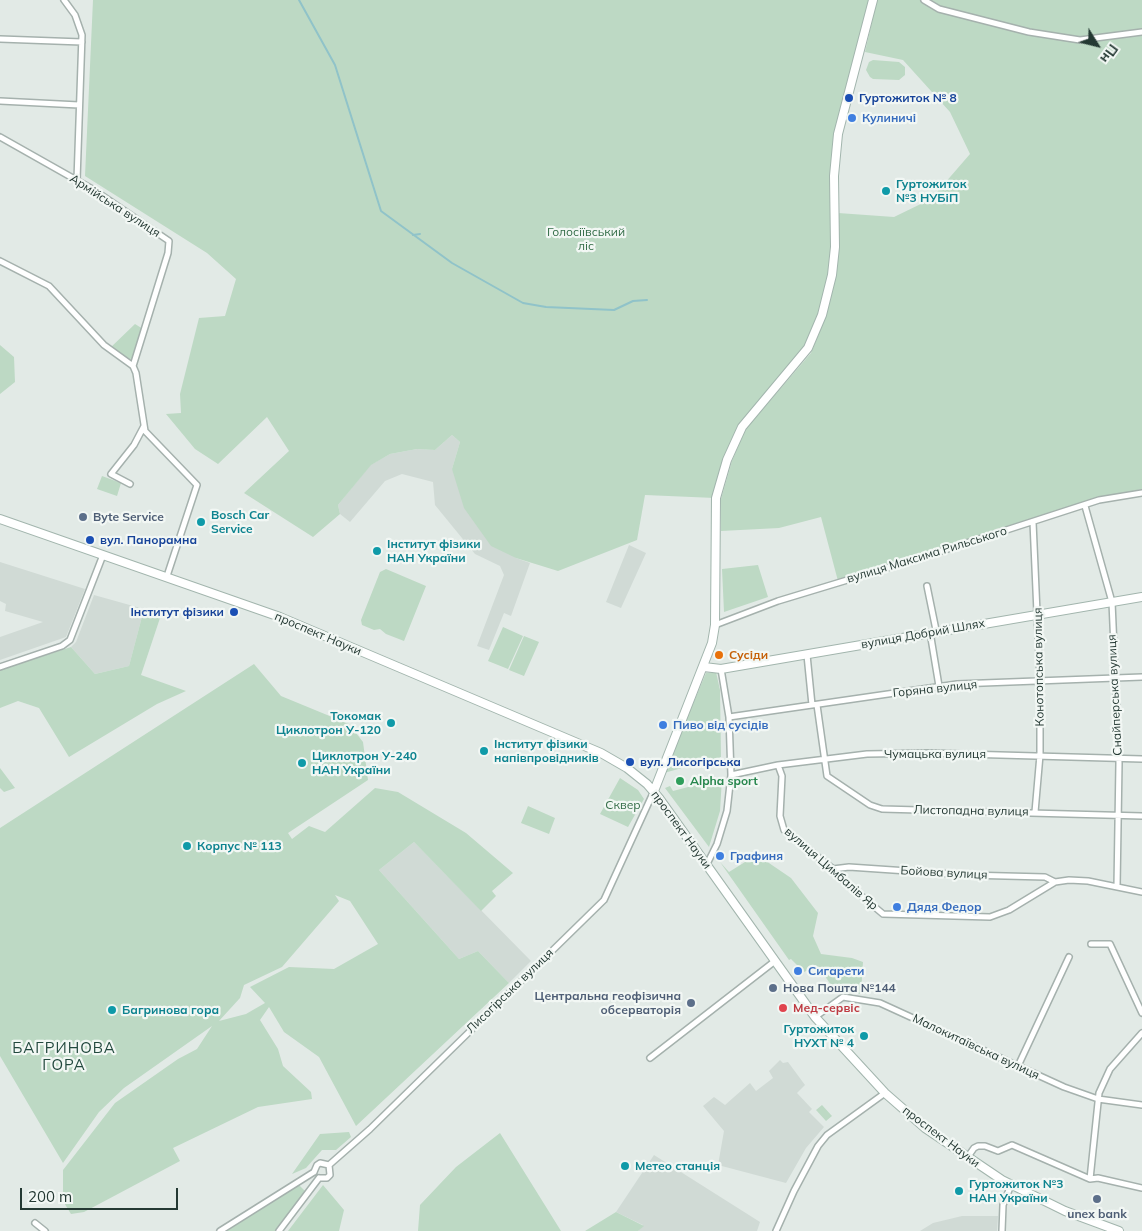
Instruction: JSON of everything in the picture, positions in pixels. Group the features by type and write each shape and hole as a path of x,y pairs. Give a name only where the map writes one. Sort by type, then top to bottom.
{"main road":[{"path":"654,791 710,652 715,625 716,498 727,460 742,427 808,348 822,315 832,275 834,176 838,134 873,0"},
{"name":"проспект Науки","path":"0,519 167,576 294,623 601,753 627,768 654,791 815,1017 885,1093 915,1120 967,1158 1011,1186 1065,1211 1119,1231"},
{"name":"вулиця Добрий Шлях","path":"704,667 721,669 933,631 1142,597"}],"street":[{"path":"64,0 76,15 82,42 77,180"},
{"path":"924,0 939,9 1013,28 1080,40 1142,32"},
{"path":"0,39 82,42"},
{"path":"0,101 79,105"},
{"name":"Армійська вулиця","path":"0,137 77,180 169,241 168,253 132,366"},
{"path":"0,261 49,286 104,345 132,366 136,373 144,426 155,442 197,485 167,576"},
{"path":"130,484 112,474 134,445 144,426"},
{"name":"вулиця Максима Рильського","path":"715,625 778,601 1085,506 1099,500 1142,493"},
{"name":"Снайперська вулиця","path":"1085,506 1112,602 1118,758 1117,887"},
{"name":"Конотопська вулиця","path":"1033,522 1039,615 1040,681 1040,755 1035,812"},
{"path":"0,667 62,646 70,640 103,554"},
{"path":"927,586 939,686"},
{"name":"Листопадна вулиця","path":"807,655 827,776 870,805 882,809 1142,816"},
{"path":"706,866 717,844 727,811 730,775 729,717 721,669"},
{"name":"Горяна вулиця","path":"729,717 939,686 1142,677"},
{"name":"Чумацька вулиця","path":"730,775 823,758 929,752 1142,759"},
{"name":"вулиця Цимбалів Яр","path":"778,765 782,776 780,816 784,830 833,869 839,878 879,912 891,915 990,917 1009,910 1055,882 1088,881 1142,892"},
{"name":"Лисогірська вулиця","path":"329,1165 370,1129 604,900 654,791"},
{"name":"Бойова вулиця","path":"833,869 850,867 966,875 1045,877 1055,882"},
{"path":"1091,944 1110,944 1142,1013"},
{"path":"1018,1066 1069,957"},
{"path":"650,1058 775,962"},
{"name":"Малокитаївська вулиця","path":"815,1017 843,997 880,1003 1018,1066 1098,1099 1142,1105"},
{"path":"1090,1179 1098,1099 1101,1087 1110,1069 1142,1033"},
{"path":"776,1231 794,1191 818,1146 827,1135 885,1093"},
{"path":"967,1158 974,1148 978,1146 998,1150 1012,1145 1090,1179 1098,1178 1118,1181 1142,1188"},
{"path":"220,1231 300,1182 314,1172 320,1163 329,1165 330,1175 327,1178 319,1178"},
{"path":"314,1172 319,1178"},
{"path":"279,1231 319,1178"},
{"path":"300,1182 306,1184 308,1193"},
{"path":"1002,1231 1003,1205 1011,1186"},
{"path":"35,1223 45,1231"}],"shaded area":[{"path":"452,435 460,442 452,469 516,558 530,563 511,616 504,613 489,650 477,646 504,575 500,566 475,554 435,505 433,482 402,474 385,481 350,522 340,514 338,505 370,465 390,454 417,449 435,450"},
{"path":"629,545 646,553 621,608 606,602"},
{"path":"0,562 85,589 66,637 0,660 0,637 43,622 5,611 6,604 0,601"},
{"path":"94,595 144,609 129,666 95,674 71,647 76,642"},
{"path":"414,842 531,961 509,983 478,951 459,959 379,870"},
{"path":"780,1060 783,1063 788,1062 805,1085 797,1093 812,1109 809,1112 824,1127 806,1148 786,1183 718,1165 724,1131 703,1106 714,1097 725,1105 750,1083 756,1091 773,1078 769,1071"},
{"path":"654,1155 760,1222 757,1231 638,1231 643,1225 616,1212"},
{"path":"962,1216 998,1216 997,1231 920,1231 933,1223"}],"green space":[{"name":"Голосіївський ліс","path":"93,0 871,0 836,133 830,275 820,315 807,347 741,426 715,498 645,495 637,540 558,571 516,558 491,546 464,508 452,469 460,442 452,435 435,450 417,449 390,454 371,465 338,505 340,514 313,537 244,493 289,451 267,417 218,464 195,449 166,414 181,413 180,394 199,318 225,316 236,279 207,253 85,176"},
{"path":"877,0 1142,0 1142,489 1096,499 838,581 821,517 779,528 721,531 721,499 732,461 745,430 811,353 826,316 836,275 838,213 894,217 931,199 970,154 950,112 903,60 865,52"},
{"path":"873,60 899,62 905,67 905,75 899,80 873,79 866,70 869,62"},
{"path":"135,324 143,329 135,358 126,360 109,349"},
{"path":"0,345 14,357 15,382 0,394"},
{"path":"102,476 121,483 117,496 97,489"},
{"path":"758,565 768,597 724,612 722,569"},
{"path":"386,569 426,586 404,641 386,634 380,629 374,630 362,625 361,620 380,572"},
{"path":"144,609 161,615 141,675 186,691 157,704 69,757 39,708 18,701 0,708 0,670 71,647 95,674 129,666"},
{"path":"503,627 523,636 508,669 488,661"},
{"path":"524,636 539,642 524,676 509,670"},
{"path":"254,664 281,696 349,724 363,742 368,780 288,833 292,839 309,826 325,832 375,788 398,792 466,833 513,873 492,891 496,896 481,911 414,842 379,870 459,959 478,951 509,983 356,1126 319,1057 284,1032 269,1007 260,1020 278,1049 283,1066 311,1092 312,1099 258,1107 173,1148 180,1161 84,1212 71,1214 63,1201 63,1170 115,1103 178,1059 197,1049 212,1026 124,1088 99,1112 63,1163 0,1056 0,828","holes":["335,895 350,901 378,944 334,969 289,967 250,987 265,1003 246,1014 219,1021 240,998 244,985 282,967 339,901"]},
{"path":"716,672 720,690 721,757 664,773 706,673"},
{"path":"0,768 15,788 4,792 0,788"},
{"name":"Сквер","path":"620,778 638,790 644,799 628,827 600,814"},
{"path":"722,778 720,811 709,847 665,788 670,786 673,791"},
{"path":"528,806 555,818 549,834 521,823"},
{"path":"766,861 791,878 818,913 813,936 821,954 852,958 863,962 861,994 836,992 822,972 810,969 804,972 791,959 789,960 720,862 729,872 745,862"},
{"path":"822,1105 832,1116 826,1121 816,1110"},
{"path":"349,1132 351,1137 336,1150 322,1150 306,1168 292,1174 320,1134"},
{"path":"500,1133 561,1231 418,1231 420,1205 456,1167"},
{"path":"297,1183 306,1192 277,1231 225,1231"},
{"path":"323,1185 344,1210 339,1231 288,1231"},
{"path":"616,1212 644,1226 638,1231 585,1231"}],"waterway":[{"path":"299,0 335,65 381,211 452,263 523,303 546,307 614,310 633,301 647,300"},
{"path":"413,235 420,234"}],"place":[{"name":"Гуртожиток № 8","path":"849,98"},
{"name":"Кулиничі","path":"852,118"},
{"name":"Гуртожиток №3 НУБіП","path":"886,191"},
{"name":"Byte Service","path":"83,517"},
{"name":"Bosch Car Service","path":"201,522"},
{"name":"вул. Панорамна","path":"90,540"},
{"name":"Інститут фізики НАН України","path":"377,551"},
{"name":"Інститут фізики","path":"234,612"},
{"name":"Сусіди","path":"719,655"},
{"name":"Токомак Циклотрон У-120","path":"391,723"},
{"name":"Пиво від сусідів","path":"663,725"},
{"name":"Інститут фізики напівпровідників","path":"484,751"},
{"name":"вул. Лисогірська","path":"630,762"},
{"name":"Циклотрон У-240 НАН України","path":"302,763"},
{"name":"Alpha sport","path":"680,781"},
{"name":"Корпус № 113","path":"187,846"},
{"name":"Графиня","path":"720,856"},
{"name":"Дядя Федор","path":"897,907"},
{"name":"Сигарети","path":"798,971"},
{"name":"Нова Пошта №144","path":"773,988"},
{"name":"Центральна геофізична обсерваторія","path":"691,1003"},
{"name":"Мед-сервіс","path":"783,1008"},
{"name":"Багринова гора","path":"112,1010"},
{"name":"Гуртожиток НУХТ № 4","path":"864,1036"},
{"name":"Метео станція","path":"625,1166"},
{"name":"Гуртожиток №3 НАН України","path":"959,1191"},
{"name":"unex bank","path":"1097,1199"}],"district":[{"name":"БАГРИНОВА ГОРА","path":"64,1056"}]}
